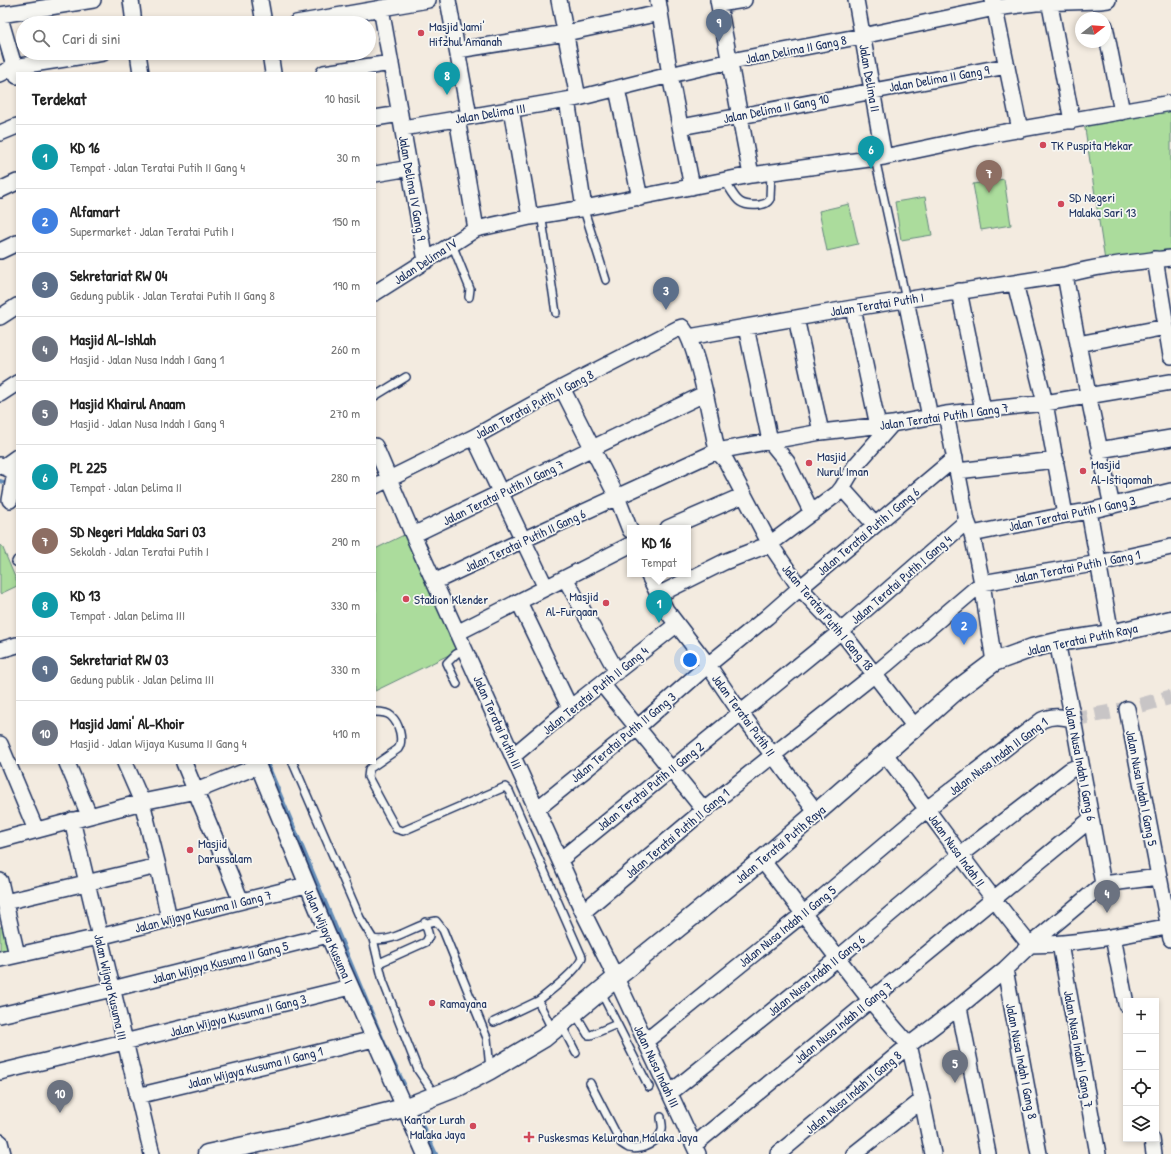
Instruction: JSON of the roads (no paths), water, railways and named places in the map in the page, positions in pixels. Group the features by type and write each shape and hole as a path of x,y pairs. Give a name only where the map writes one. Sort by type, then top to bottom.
{"street":[{"path":"0,15 93,0"},
{"path":"131,0 133,16"},
{"path":"260,0 263,16"},
{"path":"336,16 428,0"},
{"path":"448,0 458,50 473,231"},
{"path":"559,0 566,33 584,208"},
{"path":"744,0 719,2 751,175"},
{"name":"Jalan Delima II","path":"856,0 872,90 880,157"},
{"path":"1104,1 1104,12"},
{"name":"Jalan Delima II Gang 8","path":"731,61 862,36 994,4 1104,1"},
{"path":"1049,2 1072,121"},
{"path":"994,4 1020,130"},
{"path":"458,50 566,33 659,6 670,75 692,187"},
{"name":"Jalan Delima IV Gang 9","path":"381,8 426,261"},
{"path":"0,18 16,72"},
{"path":"1109,48 1122,112"},
{"path":"0,74 71,60"},
{"path":"139,60 141,72"},
{"path":"271,60 273,72"},
{"name":"Jalan Delima III","path":"376,118 401,121 463,117 572,99 731,61"},
{"path":"331,72 391,63"},
{"name":"Jalan Delima II Gang 9","path":"872,90 1007,66"},
{"path":"617,89 640,198"},
{"name":"Jalan Delima II Gang 10","path":"681,127 872,90"},
{"name":"Jalan Delima IV","path":"376,288 426,261 473,231 751,175 880,157 1171,102"},
{"path":"511,109 536,219"},
{"path":"0,134 16,126"},
{"path":"376,174 410,168"},
{"path":"0,190 16,182"},
{"path":"0,251 16,243"},
{"name":"Jalan Teratai Putih I","path":"684,332 746,327 853,308 1066,275 1096,267 1171,258"},
{"path":"1156,259 1171,356"},
{"path":"1066,275 1099,450 1112,506"},
{"path":"1015,283 1044,403 1066,515"},
{"path":"959,291 983,410"},
{"path":"906,300 930,417"},
{"path":"0,317 16,307"},
{"path":"658,595 724,562 770,544 812,513 842,488 855,466 885,425 853,308"},
{"path":"796,318 821,432"},
{"path":"746,327 770,441 787,462 812,513"},
{"path":"1078,344 1166,328"},
{"name":"Jalan Teratai Putih II Gang 8","path":"389,479 474,437 562,388 684,332"},
{"name":"Jalan Teratai Putih I Gang 18","path":"684,332 704,394 717,451 726,461 770,544 800,588 841,631 916,728"},
{"name":"Jalan Teratai Putih I Gang 7","path":"717,451 821,432 885,425 946,414 1044,403 1171,382"},
{"path":"0,394 16,384"},
{"path":"562,388 617,497 628,525"},
{"name":"Jalan Teratai Putih II Gang 7","path":"413,535 704,394"},
{"path":"946,414 982,583 994,662"},
{"path":"474,437 546,588"},
{"path":"1099,450 1171,438"},
{"name":"Jalan Teratai Putih III","path":"376,448 413,535 536,809 583,912 616,978"},
{"name":"Jalan Teratai Putih II Gang 6","path":"434,582 717,451"},
{"path":"956,464 1056,460"},
{"name":"Jalan Teratai Putih I Gang 6","path":"708,665 875,525 956,464"},
{"path":"10,499 11,469"},
{"path":"376,486 389,479"},
{"path":"842,488 875,525"},
{"name":"Jalan Teratai Putih I Gang 3","path":"970,527 1089,511 1171,491"},
{"path":"675,525 744,495"},
{"path":"1089,511 1111,634"},
{"name":"Jalan Teratai Putih I Gang 4","path":"740,712 970,527"},
{"path":"457,633 627,547"},
{"name":"Jalan Teratai Putih I Gang 1","path":"982,583 1099,563 1171,547"},
{"name":"Jalan Teratai Putih II","path":"649,577 666,610 676,625 708,665 740,712 817,813"},
{"path":"565,578 617,672"},
{"name":"Jalan Teratai Putih II Gang 1","path":"583,912 704,810 875,674 982,583"},
{"path":"519,602 570,708"},
{"name":"Jalan Teratai Putih Raya","path":"207,1154 296,1135 404,1108 460,1086 490,1070 544,1038 557,1028 616,978 762,860 916,728 958,689 994,662 1032,648 1057,642 1111,634 1171,620"},
{"name":"Jalan Teratai Putih II Gang 4","path":"513,756 570,708 676,625"},
{"name":"Jalan Nusa Indah I Gang 6","path":"1057,642 1073,719 1103,884"},
{"path":"0,650 16,645"},
{"name":"Jalan Teratai Putih II Gang 3","path":"536,809 638,726 708,665"},
{"path":"602,684 638,726 704,810"},
{"name":"Jalan Nusa Indah I Gang 5","path":"1127,709 1170,931"},
{"name":"Jalan Teratai Putih II Gang 2","path":"560,860 740,712"},
{"name":"Jalan Nusa Indah II Gang 1","path":"928,809 1042,720 1051,716 1060,716 1073,719"},
{"path":"0,744 36,830"},
{"name":"Jalan Nusa Indah II","path":"885,754 928,809 992,899 1030,945"},
{"path":"67,764 89,815"},
{"path":"125,764 142,802 169,919"},
{"path":"184,764 241,901"},
{"path":"0,840 89,815 196,791 260,765"},
{"name":"Jalan Wijaya Kusuma I","path":"260,765 306,885 425,1154"},
{"name":"Jalan Nusa Indah II Gang 6","path":"670,1093 838,958 961,854 1070,770 1073,768 1082,768"},
{"name":"Jalan Nusa Indah II Gang 5","path":"646,1042 803,914 928,809"},
{"name":"Jalan Nusa Indah II Gang 7","path":"696,1149 870,1000 1091,819"},
{"name":"Jalan Wijaya Kusuma III","path":"72,820 124,1043 152,1154"},
{"path":"762,860 870,1000 909,1045 922,1100 932,1154"},
{"path":"5,902 158,866"},
{"path":"909,1045 959,1007 1005,969 1030,945 1103,884 1159,877"},
{"path":"0,881 18,955"},
{"name":"Jalan Wijaya Kusuma II Gang 7","path":"0,959 99,937 306,885"},
{"path":"1030,945 1060,944 1170,931"},
{"name":"Jalan Wijaya Kusuma II Gang 5","path":"0,1015 112,990 328,935"},
{"path":"1113,937 1125,998"},
{"name":"Jalan Nusa Indah I Gang 7","path":"1060,944 1098,1154"},
{"name":"Jalan Nusa Indah I Gang 8","path":"1005,969 1040,1154"},
{"name":"Jalan Nusa Indah III","path":"616,978 696,1149"},
{"name":"Jalan Wijaya Kusuma II Gang 3","path":"0,1072 351,987"},
{"path":"959,1007 988,1154"},
{"name":"Jalan Wijaya Kusuma II Gang 1","path":"137,1096 374,1039"},
{"name":"Jalan Nusa Indah II Gang 8","path":"778,1154 909,1045"},
{"path":"854,1154 922,1100"},
{"path":"0,1142 3,1154"},
{"path":"1152,1142 1154,1154"}],"lane":[{"path":"880,157 906,300"},
{"path":"725,181 738,201 742,204 748,206 765,204 770,199 771,172"},
{"path":"556,313 536,219 585,213 606,280"},
{"path":"452,244 470,289 469,297"},
{"path":"376,395 406,377"},
{"path":"457,684 447,663 456,654 465,649"},
{"path":"376,712 384,713 390,716 398,727 401,738 398,749 368,772 368,777 396,829 400,831 403,830 505,787 509,791 582,957 580,963 574,970 538,1001 494,1022"},
{"path":"292,764 360,918 373,939 383,980 418,1070 436,1095"},
{"path":"373,939 388,939 425,922 436,921 443,930 487,1038 490,1070"},
{"path":"379,963 426,942 429,936 425,922"},
{"path":"601,992 649,1087"},
{"path":"538,1001 576,1053"},
{"path":"575,1013 588,1035 617,1024"},
{"path":"590,1083 621,1143 630,1148 646,1146 659,1137 662,1130 661,1117"}],"waterway":[{"path":"0,481 9,484"},
{"path":"267,764 388,1052 404,1084"},
{"path":"418,1116 436,1154"}],"tunnel":[{"path":"1073,719 1127,709 1171,697"}],"place":[{"name":"Masjid Jami' Hifzhul Amanah","path":"421,33"},
{"name":"Sekretariat RW 03","path":"719,42"},
{"name":"KD 13","path":"447,95"},
{"name":"TK Puspita Mekar","path":"1043,145"},
{"name":"PL 225","path":"871,169"},
{"name":"SD Negeri Malaka Sari 03","path":"989,193"},
{"name":"SD Negeri Malaka Sari 13","path":"1061,204"},
{"name":"Sekretariat RW 04","path":"666,310"},
{"name":"Masjid Nurul Iman","path":"809,463"},
{"name":"Masjid Al-Istiqomah","path":"1083,471"},
{"name":"Stadion Klender","path":"406,599"},
{"name":"Masjid Al-Furqaan","path":"606,603"},
{"name":"KD 16","path":"659,623"},
{"name":"Alfamart","path":"964,645"},
{"name":"Masjid Darussalam","path":"190,850"},
{"name":"Masjid Al-Ishlah","path":"1107,913"},
{"name":"Ramayana","path":"432,1003"},
{"name":"Masjid Khairul Anaam","path":"955,1083"},
{"name":"Masjid Jami' Al-Khoir","path":"60,1113"},
{"name":"Kantor Lurah Malaka Jaya","path":"473,1126"},
{"name":"Puskesmas Kelurahan Malaka Jaya","path":"529,1137"}]}
